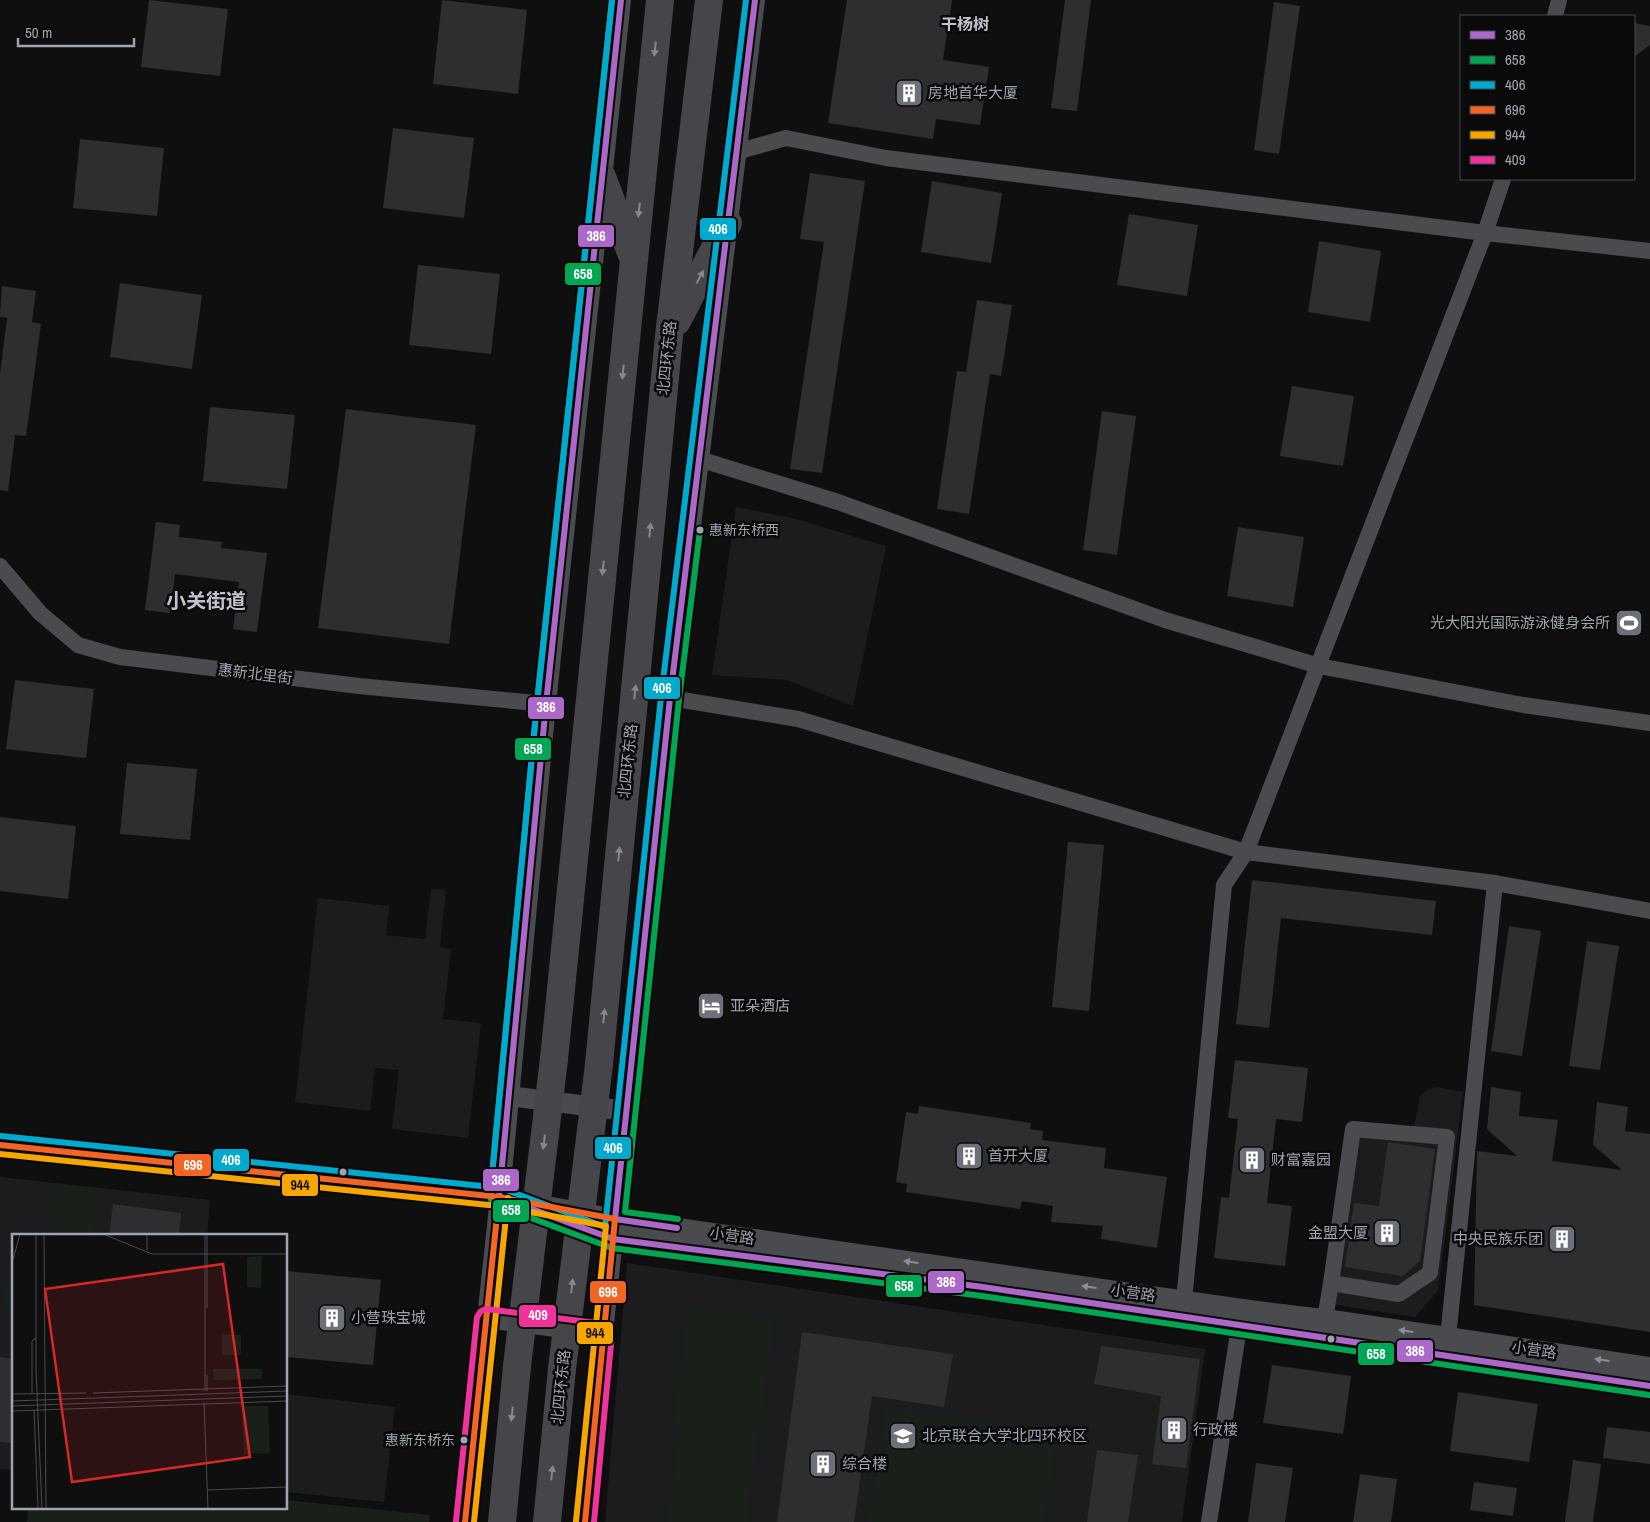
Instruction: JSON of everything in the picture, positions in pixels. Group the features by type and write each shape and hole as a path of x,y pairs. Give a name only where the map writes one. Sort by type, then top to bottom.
{"highway":[{"path":"502,1522 517,1366 554,1059 660,0"},
{"name":"北四环东路","path":"547,1522 562,1369 599,1064 669,336 709,0"},
{"path":"602,177 634,261"},
{"path":"669,336 728,223"}],"street":[{"path":"465,1522 499,1197 546,704 620,0"},
{"path":"585,1522 670,698 755,0"},
{"path":"1554,15 1559,0"},
{"path":"736,152 786,138 886,158 1485,233 1650,251"},
{"path":"1201,1320 1184,1301 1224,885 1246,852 1485,233 1502,180"},
{"path":"699,459 838,502 1165,620 1319,666 1523,705 1650,723"},
{"name":"惠新北里街","path":"0,566 40,613 78,645 120,657 358,686 546,704"},
{"path":"670,698 798,719 1246,852 1495,883 1650,911"},
{"path":"1448,1337 1495,883"},
{"path":"509,1096 626,1111"},
{"path":"1325,1319 1330,1283 1353,1128 1447,1137 1430,1274 1399,1294 1330,1283"},
{"path":"0,1145 499,1197"},
{"name":"小营路","path":"499,1197 613,1239 984,1287 1201,1320 1240,1317 1325,1319 1650,1367"},
{"name":"小营路","path":"499,1197 615,1219 1184,1301 1240,1317 1650,1386"},
{"path":"1209,1522 1240,1317"},
{"path":"486,1318 603,1333"}],"shaded area":[{"path":"736,507 796,519 886,546 853,706 787,680 712,675"},
{"path":"431,889 446,890 440,947 451,949 443,1019 481,1023 468,1138 392,1129 399,1070 375,1068 370,1111 295,1102 318,898 389,906 386,935 425,939"},
{"name":"金盟大厦","path":"1438,1087 1463,1092 1438,1291 1415,1317 1322,1303 1349,1124 1356,1121 1414,1127 1420,1096 1428,1089"},
{"path":"0,1177 210,1200 207,1234 12,1234 12,1470 0,1469"},
{"path":"58,1184 99,1188 93,1234 53,1234"},
{"name":"北京联合大学北四环校区","path":"627,1263 1205,1349 1182,1522 605,1522"},
{"path":"5,1284 12,1285 12,1311 2,1310"},
{"path":"689,1306 775,1317 746,1522 667,1522 680,1435 672,1434"},
{"path":"288,1394 395,1407 384,1502 288,1492"},
{"path":"886,1407 1058,1429 1044,1522 868,1522"},
{"path":"288,1500 430,1515 429,1522 27,1522 28,1510 288,1510"}],"building":[{"path":"149,0 228,9 220,76 141,67"},
{"path":"442,0 527,10 518,94 433,84"},
{"name":"房地首华大厦","path":"847,0 952,0 943,60 989,67 980,125 936,119 933,139 828,123"},
{"path":"1065,0 1091,0 1077,111 1051,108"},
{"path":"1274,2 1300,6 1279,154 1254,150"},
{"path":"1635,23 1650,26 1650,45 1635,56"},
{"path":"393,128 474,138 464,218 383,208"},
{"path":"80,139 164,148 157,216 73,208"},
{"path":"810,173 865,181 822,473 790,469 824,242 800,239"},
{"path":"932,181 1002,193 991,263 921,252"},
{"path":"1129,214 1198,225 1187,296 1117,285"},
{"path":"1319,241 1381,251 1370,322 1308,312"},
{"path":"418,265 500,274 491,354 409,345"},
{"path":"120,283 202,295 192,369 110,357"},
{"path":"2,286 36,291 32,322 41,324 26,436 15,435 8,491 0,490 0,374 7,318 0,317"},
{"path":"977,300 1012,305 1001,376 990,374 969,514 937,509 957,371 966,372"},
{"path":"1292,386 1354,396 1343,466 1280,456"},
{"path":"210,407 295,415 287,489 203,481"},
{"path":"346,409 476,425 449,644 318,628"},
{"path":"1102,411 1136,416 1117,555 1083,550"},
{"path":"156,522 180,525 179,537 222,542 221,548 267,553 257,632 233,629 239,582 175,574 170,613 145,610"},
{"path":"1238,527 1304,537 1293,607 1227,596"},
{"path":"15,680 94,689 86,758 6,749"},
{"path":"127,763 197,769 190,840 120,834"},
{"path":"0,817 76,826 68,899 0,891"},
{"path":"1068,842 1104,845 1089,1011 1052,1007"},
{"path":"1252,880 1436,901 1432,935 1281,918 1269,1028 1236,1024"},
{"path":"1509,926 1541,931 1522,1056 1491,1051"},
{"path":"1587,941 1619,946 1600,1070 1569,1066"},
{"name":"财富嘉园","path":"1235,1060 1308,1068 1302,1122 1276,1119 1267,1203 1292,1206 1285,1266 1214,1258 1221,1197 1229,1198 1238,1119 1228,1118"},
{"name":"中央民族乐团","path":"1491,1087 1521,1092 1519,1116 1558,1120 1552,1161 1622,1170 1593,1145 1597,1102 1628,1107 1625,1131 1650,1134 1650,1332 1474,1305 1477,1151 1517,1156 1487,1129"},
{"path":"919,1106 1031,1123 1030,1129 1043,1131 1042,1140 1106,1148 1104,1168 1167,1177 1157,1248 1101,1239 1103,1226 1051,1222 1053,1206 1022,1201 1020,1209 906,1192 907,1184 896,1182 906,1112 918,1114"},
{"name":"金盟大厦","path":"1388,1142 1435,1149 1420,1261 1403,1276 1345,1267 1354,1203 1379,1206"},
{"path":"113,1204 181,1213 179,1234 109,1234"},
{"name":"小营珠宝城","path":"288,1271 381,1280 373,1365 288,1357"},
{"name":"综合楼","path":"802,1332 953,1354 944,1407 872,1396 854,1522 777,1522"},
{"name":"行政楼","path":"1101,1346 1200,1359 1186,1468 1152,1464 1161,1396 1094,1384"},
{"path":"0,1357 12,1359 12,1443 0,1442"},
{"path":"1272,1365 1351,1376 1343,1434 1263,1423"},
{"path":"1458,1392 1538,1404 1529,1462 1450,1451"},
{"path":"1607,1427 1650,1432 1650,1464 1603,1458"},
{"path":"1097,1450 1138,1455 1128,1522 1087,1522"},
{"path":"1573,1460 1601,1464 1593,1522 1565,1522"},
{"path":"1256,1463 1293,1468 1285,1522 1248,1522"},
{"path":"1360,1474 1397,1479 1391,1522 1353,1522"},
{"path":"1474,1482 1517,1488 1513,1516 1470,1510"}],"transit line":[{"name":"658","path":"612,0 537,703 490,1196 492,1202 612,1248 982,1296 1649,1395"},
{"name":"406","path":"490,1196 537,703 612,0"},
{"name":"386","path":"621,0 546,704 499,1197 613,1239 983,1287 1650,1386"},
{"name":"406","path":"1,1136 501,1188 605,1227 661,697 746,0"},
{"name":"386","path":"677,1228 615,1219 670,698 755,0"},
{"name":"658","path":"678,1219 625,1212 679,699 700,530"},
{"name":"696","path":"0,1145 499,1197 615,1219 585,1522"},
{"name":"944","path":"0,1154 498,1206 606,1226 576,1521"},
{"name":"696","path":"465,1522 499,1197"},
{"name":"944","path":"474,1522 508,1198"},
{"name":"409","path":"456,1521 477,1317 481,1311 486,1309 604,1324 611,1329 594,1522"}],"place":[{"name":"房地首华大厦","path":"909,93"},
{"name":"惠新东桥西","path":"700,530"},
{"name":"光大阳光国际游泳健身会所","path":"1629,623"},
{"name":"亚朵酒店","path":"711,1006"},
{"name":"首开大厦","path":"969,1156"},
{"name":"财富嘉园","path":"1252,1160"},
{"name":"金盟大厦","path":"1387,1233"},
{"name":"中央民族乐团","path":"1562,1239"},
{"name":"小营珠宝城","path":"332,1318"},
{"name":"行政楼","path":"1174,1430"},
{"name":"北京联合大学北四环校区","path":"903,1436"},
{"name":"惠新东桥东","path":"464,1440"},
{"name":"综合楼","path":"823,1464"}],"district":[{"name":"干杨树","path":"965,24"},
{"name":"小关街道","path":"206,601"}]}
